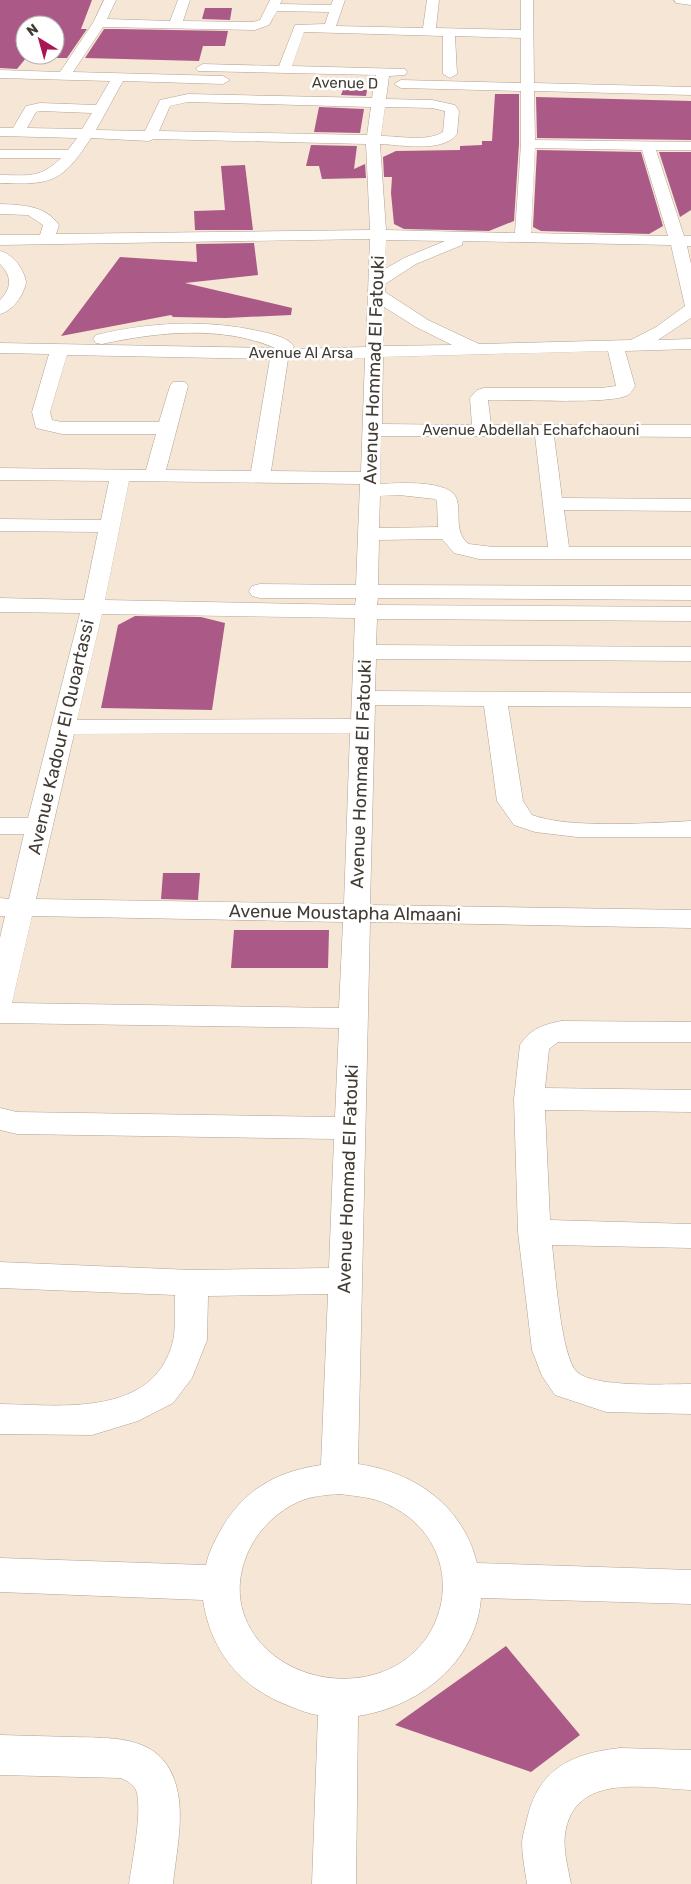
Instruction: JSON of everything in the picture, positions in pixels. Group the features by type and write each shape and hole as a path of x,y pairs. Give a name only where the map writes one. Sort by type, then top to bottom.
{"street":[{"path":"64,76 99,23 110,0"},
{"path":"174,25 184,0"},
{"path":"429,32 433,0"},
{"path":"523,238 529,82 523,53 528,34 526,0"},
{"path":"680,0 691,1"},
{"path":"99,23 247,26 265,22 274,3 337,4 328,28"},
{"path":"228,68 247,26"},
{"path":"284,70 299,28 328,28 400,36 429,32 528,34"},
{"path":"338,71 348,31"},
{"path":"449,33 454,51 450,74"},
{"path":"432,51 454,51"},
{"name":"Avenue D","path":"0,63 228,68 245,84"},
{"name":"Avenue D","path":"245,84 284,70 338,71 387,78 529,82 691,91"},
{"name":"Avenue D","path":"0,74 119,77 245,84 450,74 529,82 691,79"},
{"path":"0,179 46,177 58,170 87,134 119,77"},
{"path":"0,132 149,137 429,141 441,140 450,134 452,111 450,108 432,104 387,78 304,100 245,84 167,102 149,137"},
{"name":"Avenue Hommad El Fatouki","path":"339,1478 378,236 373,140 387,78"},
{"path":"220,138 245,84"},
{"path":"293,139 304,100"},
{"path":"18,132 31,109 40,107 101,109"},
{"path":"528,144 691,146"},
{"path":"648,146 684,241 691,303"},
{"path":"0,154 70,154"},
{"path":"0,209 21,210 43,217 51,225 47,239"},
{"path":"233,252 286,245 332,234"},
{"path":"0,240 332,234 684,241"},
{"path":"97,237 135,249 181,253"},
{"path":"467,238 410,261 376,288 394,308 412,319 478,349"},
{"path":"0,256 15,270 19,279 16,291 0,309"},
{"path":"482,430 479,398 484,394 601,394 622,391 626,386 624,345 662,331 691,310"},
{"name":"Avenue Al Arsa","path":"0,348 289,354 691,344"},
{"path":"65,350 41,412 43,424 62,428 168,428"},
{"path":"260,477 289,354"},
{"path":"154,476 179,386"},
{"name":"Avenue Abdellah Echafchaouni","path":"372,430 691,431"},
{"path":"544,430 559,552"},
{"path":"0,474 260,477 431,490 442,494 447,499 449,533 454,545 465,551 493,553 691,553"},
{"name":"Avenue Kadour El Quoartassi","path":"0,999 11,906 39,826 94,598 120,475"},
{"path":"553,504 691,505"},
{"path":"0,525 108,526"},
{"path":"369,534 449,533"},
{"path":"0,589 94,598 366,602 691,614"},
{"path":"366,602 691,593"},
{"path":"0,605 94,598"},
{"path":"365,652 691,654"},
{"path":"363,698 691,700"},
{"path":"495,699 510,801 514,810 523,820 549,827 594,830 691,829"},
{"path":"64,727 362,726"},
{"path":"0,826 39,826"},
{"name":"Avenue Moustapha Almaani","path":"11,906 691,919"},
{"path":"0,1013 353,1018"},
{"path":"691,1032 562,1031 550,1033 535,1045 529,1099 534,1232 549,1350 559,1376 581,1391 606,1397 691,1399"},
{"path":"529,1099 691,1101"},
{"path":"8,1121 350,1128"},
{"path":"534,1232 691,1236"},
{"path":"0,1275 192,1283 345,1281"},
{"path":"0,1420 61,1422 92,1420 126,1411 161,1393 180,1368 190,1340 192,1283"},
{"path":"339,1478 359,1479 398,1490 430,1512 443,1526 453,1543 460,1561 462,1580 463,1595 456,1625 441,1652 430,1663 418,1674 388,1690 372,1695 338,1699 320,1697 286,1687 258,1669 236,1644 228,1629 220,1598 220,1583 224,1559 235,1537 249,1517 268,1501 289,1488 314,1481 339,1478"},
{"path":"0,1575 220,1583"},
{"path":"462,1580 691,1587"},
{"path":"334,1884 338,1699"},
{"path":"0,1754 121,1758 132,1760 141,1767 149,1774 156,1785 157,1807 151,1884"},
{"path":"549,1884 544,1836 550,1806 557,1793 568,1784 583,1774 603,1770 691,1770"}],"building":[{"path":"0,0 92,0 81,29 87,29 67,58 65,58 65,15 15,15 15,65 20,65 17,69 0,68"},
{"path":"205,8 232,8 230,20 202,19"},
{"path":"104,29 228,31 225,46 203,46 199,61 85,58"},
{"path":"343,90 367,90 366,96 341,95"},
{"path":"495,94 519,94 519,144 514,221 489,231 404,229 394,224 391,193 392,177 384,177 383,157 396,151 460,150 460,146 482,145 482,141 492,141"},
{"path":"536,97 691,101 691,140 537,138"},
{"path":"319,107 364,109 360,133 314,132"},
{"path":"311,145 357,146 354,169 365,164 366,178 322,179 319,166 306,166"},
{"path":"537,150 641,152 663,226 649,234 541,231 533,227"},
{"path":"659,152 691,152 691,210 680,217"},
{"path":"245,165 253,230 195,230 194,211 225,210 221,166"},
{"path":"254,243 258,275 185,283 292,308 291,315 226,318 173,317 171,315 61,336 120,257 197,262 196,244"},
{"path":"135,616 201,617 225,623 212,710 101,708 118,625"},
{"path":"163,873 200,873 198,900 161,899"},
{"path":"234,930 329,930 328,968 231,968"},
{"path":"506,1646 580,1735 531,1772 395,1725"}]}
